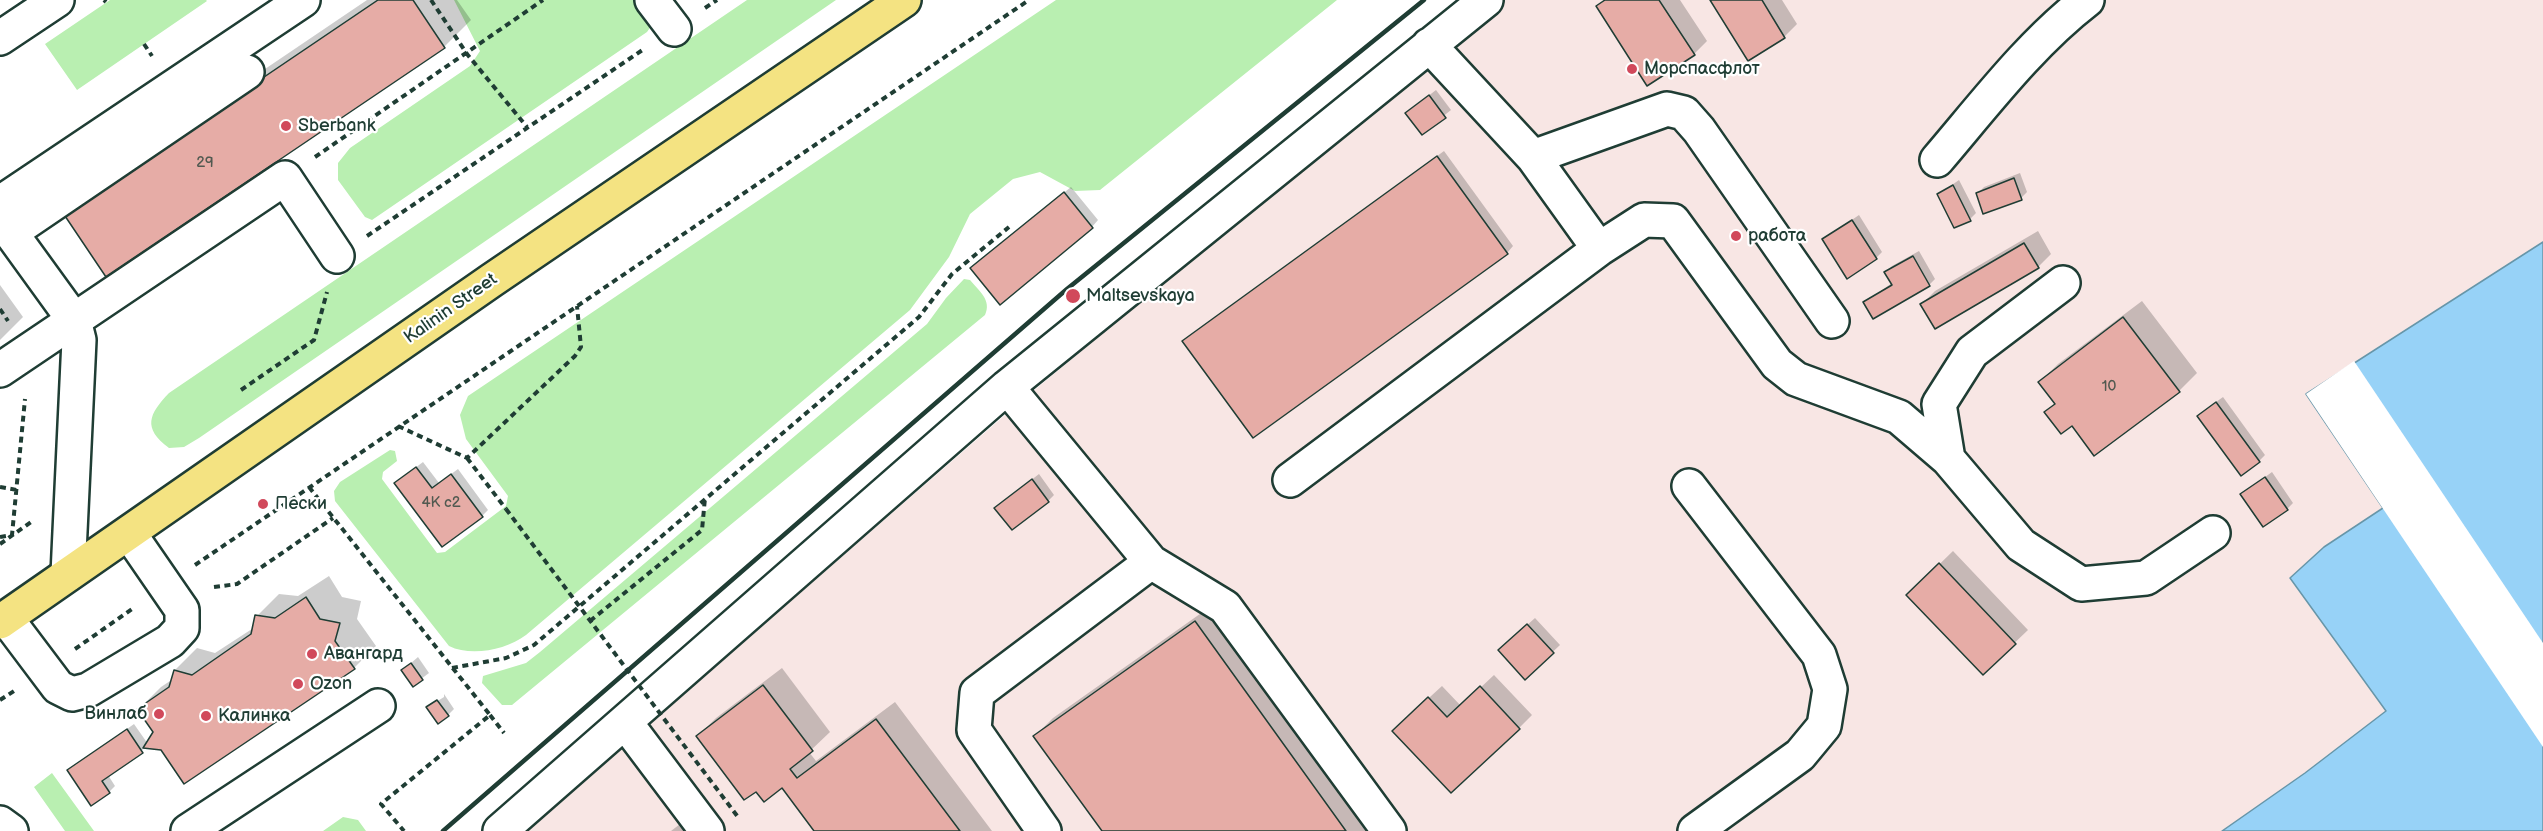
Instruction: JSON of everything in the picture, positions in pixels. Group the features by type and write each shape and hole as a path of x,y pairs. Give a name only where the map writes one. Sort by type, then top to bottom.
{"main road":[{"name":"Kalinin Street","path":"3,620 502,274 904,0"}],"street":[{"path":"0,38 57,0"},
{"path":"4,218 303,0"},
{"path":"652,0 674,29"},
{"path":"500,831 1007,387 1486,0"},
{"path":"1937,160 1999,87 2067,15 2087,0"},
{"path":"1429,45 1533,157 1599,249"},
{"path":"4,218 247,72"},
{"path":"1533,157 1667,109 1684,113 1699,130 1832,321"},
{"path":"0,370 285,178 337,256"},
{"path":"4,218 74,320 79,340 80,367 68,574"},
{"path":"1290,480 1599,249 1644,220 1673,221 1777,364 1796,379 1899,417 1948,459 2021,544 2081,584 2146,578 2213,533"},
{"path":"1948,459 1939,404 1972,352 2063,283"},
{"path":"1007,387 1151,562 1225,607 1389,831"},
{"path":"1689,486 1820,655 1830,689 1824,726 1800,755 1695,831"},
{"path":"3,620 58,687 72,694 88,690 170,641 182,628 182,610 129,533"},
{"path":"1044,831 974,730 977,693 1151,562"},
{"path":"188,831 378,706"},
{"path":"625,722 706,831"},
{"path":"0,823 11,831"}],"path":[{"path":"431,0 467,54 527,127"},
{"path":"285,178 543,0"},
{"path":"337,256 717,0"},
{"path":"0,700 398,426 1029,0"},
{"path":"452,669 507,658 534,645 919,316 952,274 1009,227"},
{"path":"241,390 314,340 327,292"},
{"path":"467,458 575,356 581,347 577,306"},
{"path":"0,537 12,535 29,350"},
{"path":"398,426 467,458 738,817"},
{"path":"0,487 17,490"},
{"path":"309,487 504,733"},
{"path":"590,621 702,530 705,498"},
{"path":"208,588 237,584 333,518"},
{"path":"404,831 381,804 489,715"}],"shaded area":[{"path":"1505,0 2543,0 2543,242 2307,394 2383,508 2324,547 2290,578 2386,711 2305,773 2222,831 526,831 1020,402"}],"green space":[{"path":"110,0 207,1 77,90 45,44"},
{"path":"454,0 642,0 656,19 647,32 372,220 365,217 338,180 338,163 350,148 470,66 480,51"},
{"path":"747,0 836,0 199,438 184,447 169,448 160,441 151,421 153,414 169,393"},
{"path":"1056,0 1337,0 1100,190 1075,191 1040,172 1013,179 970,214 949,257 910,310 526,635 509,645 488,650 467,651 449,646 335,501 334,491 340,482 390,450 395,451 397,461 383,472 382,479 437,553 445,552 506,506 508,496 466,439 460,415 468,396"},
{"path":"964,279 970,280 984,296 987,305 985,315 512,705 502,705 482,683 483,676 526,663 540,652 927,324 946,298"},
{"path":"52,773 94,831 65,831 34,787"},
{"path":"343,817 358,820 366,831 323,831"}],"water":[{"path":"2543,242 2543,831 2222,831 2305,773 2386,711 2290,578 2324,547 2383,508 2306,394"}],"pier":[{"path":"2354,361 2543,643 2543,747 2306,394"}],"building":[{"path":"378,0 413,0 445,48 106,277 63,213"},
{"path":"1605,0 1659,0 1695,55 1647,86 1596,6"},
{"path":"1710,0 1762,0 1785,38 1748,61"},
{"path":"1429,95 1446,118 1422,135 1405,113"},
{"path":"1437,156 1508,254 1253,438 1182,341"},
{"path":"2014,178 2022,200 1983,214 1976,193"},
{"path":"1953,185 1971,221 1954,228 1937,194"},
{"path":"1064,192 1093,228 1000,305 970,268"},
{"path":"1852,220 1877,259 1847,279 1822,239"},
{"path":"2024,243 2039,268 1935,329 1920,304"},
{"path":"1913,256 1930,286 1873,319 1863,302 1892,285 1884,272"},
{"path":"2123,317 2180,392 2094,456 2072,426 2061,434 2044,412 2055,404 2038,382"},
{"path":"2216,402 2260,462 2241,476 2197,416"},
{"path":"416,467 432,488 451,474 483,517 442,547 394,483"},
{"path":"2265,477 2288,510 2263,527 2240,494"},
{"path":"1032,479 1049,502 1012,530 994,508"},
{"path":"1939,563 2016,644 1983,675 1906,595"},
{"path":"306,597 320,619 340,623 335,641 355,669 184,784 161,750 143,748 153,732 137,709 169,687 174,670 192,675 251,634 255,615 275,618"},
{"path":"1195,621 1346,831 1102,831 1033,736"},
{"path":"1527,624 1554,653 1525,680 1498,650"},
{"path":"411,663 423,680 413,687 401,670"},
{"path":"763,685 813,751 790,769 797,778 876,719 960,831 814,831 782,788 764,802 756,792 744,800 696,736"},
{"path":"1480,686 1520,729 1451,793 1392,731 1428,697 1447,717"},
{"path":"437,700 449,716 438,724 426,707"},
{"path":"127,729 143,753 102,781 110,793 91,806 67,770"}],"railway":[{"path":"443,831 1067,289 1424,0"}],"place":[{"name":"Морспасфлот","path":"1632,69"},
{"name":"Sberbank","path":"286,126"},
{"name":"работа","path":"1736,236"},
{"name":"Maltsevskaya","path":"1073,296"},
{"name":"Пески","path":"263,504"},
{"name":"Авангард","path":"312,654"},
{"name":"Ozon","path":"298,684"},
{"name":"Винлаб","path":"159,714"},
{"name":"Калинка","path":"206,716"}]}
